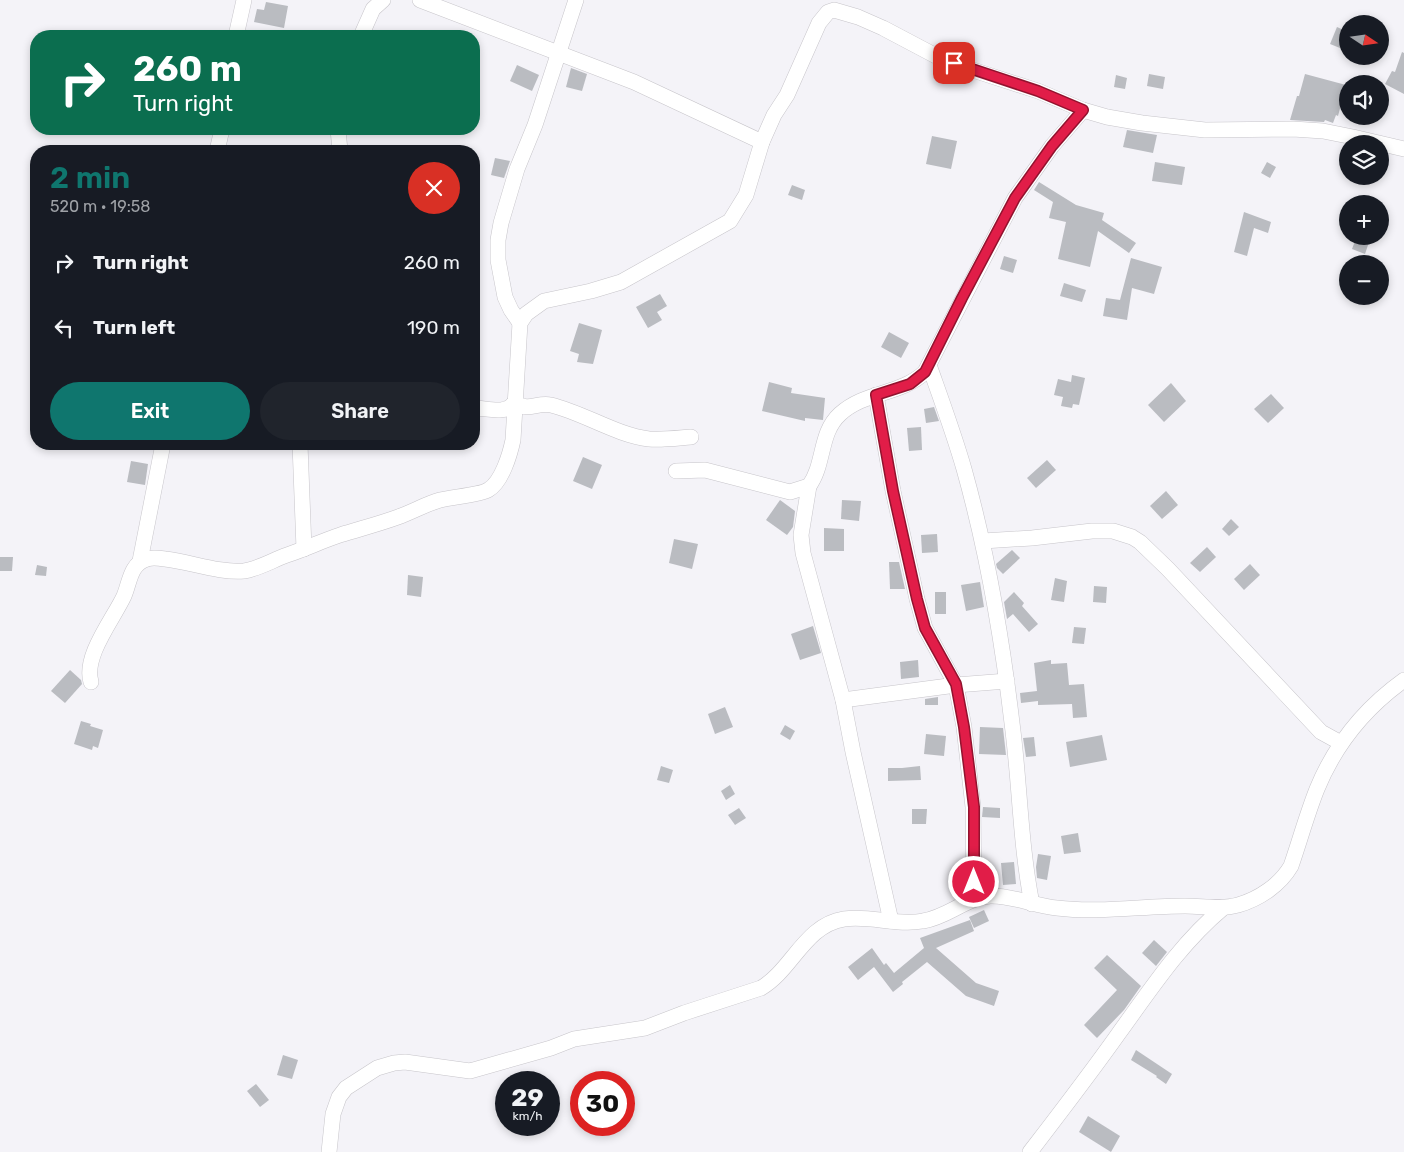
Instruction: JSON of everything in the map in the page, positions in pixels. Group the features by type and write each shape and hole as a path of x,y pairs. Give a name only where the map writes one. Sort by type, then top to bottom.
{"street":[{"path":"237,30 244,0"},
{"path":"364,30 374,10 383,0"},
{"path":"420,0 634,82 762,142"},
{"path":"520,324 505,297 498,260 498,240 517,169 538,116 576,0"},
{"path":"140,561 149,558 162,558 221,570 247,570 438,501 489,490 498,479 510,452 515,426 514,404 520,324 526,314 544,301 622,282 730,221 746,195 762,142 774,115 787,95 819,23 834,5 936,56 1107,117 1205,130 1293,129 1323,132 1404,149"},
{"path":"891,921 843,700 803,553 801,535 809,486 819,465 825,438 834,420 851,406 865,398 910,384 925,372 1015,198 1052,146 1083,110"},
{"path":"929,365 964,468 982,541 1007,681 1018,776 1024,866 1032,904"},
{"path":"876,395 893,491 925,628 956,684 972,782 974,898"},
{"path":"480,408 505,410 511,408 514,404"},
{"path":"514,404 524,408 550,405 582,414 616,429 649,439 691,437"},
{"path":"91,682 89,676 90,665 106,625 123,597 133,569 140,561 162,450"},
{"path":"300,450 304,550"},
{"path":"676,471 705,470 790,492 809,486"},
{"path":"982,541 1099,531 1113,531 1132,537 1140,542 1168,569 1321,732 1341,743"},
{"path":"329,1152 333,1114 339,1097 346,1088 376,1068 405,1062 470,1070 551,1048 574,1039 645,1028 684,1013 762,988 771,982 807,941 819,931 832,923 845,919 924,921 938,917 974,898 992,896 1006,897 1057,908 1084,910 1186,906 1223,908 1239,905 1255,898 1280,882 1287,874 1318,788 1341,743 1354,725 1383,695 1404,680"},
{"path":"843,700 956,684 1007,681"},
{"path":"1030,1152 1078,1091 1170,961 1196,932 1223,908"}],"building":[{"path":"266,2 288,6 284,28 254,22 257,9 264,10"},
{"path":"1337,27 1339,28 1339,48 1330,44"},
{"path":"1402,52 1404,53 1404,94 1389,86 1389,77 1392,71 1395,72"},
{"path":"517,65 539,75 532,91 510,81"},
{"path":"571,68 587,74 582,91 566,87"},
{"path":"1149,74 1165,77 1163,89 1147,86"},
{"path":"1305,74 1339,83 1338,116 1336,115 1333,123 1325,120 1324,122 1290,120 1297,96 1299,96"},
{"path":"1116,75 1127,78 1125,89 1114,87"},
{"path":"1127,130 1157,135 1153,153 1123,147"},
{"path":"932,136 957,141 951,169 926,164"},
{"path":"495,158 510,161 504,178 491,175"},
{"path":"1155,162 1185,167 1182,185 1152,181"},
{"path":"1267,162 1276,167 1270,178 1261,173"},
{"path":"1039,182 1076,205 1104,213 1102,220 1136,243 1129,253 1098,231 1090,267 1058,259 1066,222 1049,218 1053,202 1034,190"},
{"path":"792,185 805,190 802,200 788,195"},
{"path":"1244,212 1271,222 1268,233 1254,228 1247,256 1234,252"},
{"path":"1354,245 1368,245 1365,254 1352,249"},
{"path":"1004,256 1017,260 1013,273 1000,269"},
{"path":"1131,258 1162,267 1154,294 1132,288 1127,320 1103,316 1106,298 1120,300"},
{"path":"1064,283 1086,290 1082,302 1060,296"},
{"path":"660,294 667,306 657,312 662,320 648,328 636,307"},
{"path":"579,323 602,330 593,364 577,362 579,354 570,351"},
{"path":"889,332 909,343 901,358 881,347"},
{"path":"1072,375 1085,378 1079,405 1073,404 1072,408 1061,406 1063,397 1054,395 1058,379 1071,382"},
{"path":"769,382 792,388 791,393 825,398 823,420 805,418 805,421 762,411"},
{"path":"1171,383 1186,401 1164,422 1148,405"},
{"path":"1271,394 1284,408 1268,423 1254,409"},
{"path":"934,407 939,421 926,423 924,409"},
{"path":"921,427 922,450 909,451 907,428"},
{"path":"583,457 602,465 592,489 573,481"},
{"path":"1047,460 1056,470 1036,488 1027,478"},
{"path":"131,461 148,464 145,485 127,482"},
{"path":"1166,491 1178,505 1162,519 1150,506"},
{"path":"780,500 795,511 793,527 787,535 766,520"},
{"path":"842,500 861,501 859,521 841,519"},
{"path":"1231,519 1239,527 1229,536 1222,529"},
{"path":"824,528 844,529 844,551 824,551"},
{"path":"937,534 938,552 922,553 921,535"},
{"path":"674,539 698,544 692,569 669,563"},
{"path":"1207,547 1216,557 1200,572 1190,563"},
{"path":"1012,550 1020,558 1003,574 996,564"},
{"path":"0,557 13,557 12,571 0,571"},
{"path":"889,562 899,562 905,589 890,589"},
{"path":"1250,564 1260,575 1244,590 1234,579"},
{"path":"37,565 47,567 46,576 35,575"},
{"path":"408,575 423,577 421,597 407,595"},
{"path":"1055,578 1067,581 1064,602 1051,600"},
{"path":"980,582 984,607 966,611 961,585"},
{"path":"1094,586 1107,587 1106,603 1093,602"},
{"path":"935,592 946,592 946,614 935,614"},
{"path":"1014,592 1024,603 1022,606 1038,624 1029,632 1013,614 1007,619 1004,602"},
{"path":"813,626 821,653 800,660 791,634"},
{"path":"1074,627 1086,628 1084,644 1072,643"},
{"path":"918,660 919,677 901,679 900,662"},
{"path":"1051,660 1051,664 1067,663 1069,685 1084,684 1087,717 1073,718 1072,704 1038,705 1038,701 1021,703 1020,693 1037,691 1034,663"},
{"path":"70,670 81,680 82,684 65,703 51,691"},
{"path":"938,697 938,705 925,705 925,699"},
{"path":"725,707 733,727 715,734 708,714"},
{"path":"81,721 103,730 98,748 93,746 92,750 74,744"},
{"path":"785,725 795,731 790,740 780,734"},
{"path":"980,727 1003,728 1006,755 979,754"},
{"path":"926,734 946,736 944,756 924,754"},
{"path":"1102,735 1107,760 1070,767 1066,742"},
{"path":"1034,737 1036,756 1026,757 1023,738"},
{"path":"661,766 673,770 669,783 657,780"},
{"path":"920,766 921,780 888,781 888,768"},
{"path":"730,785 735,794 726,800 721,791"},
{"path":"983,807 1000,808 1000,818 982,817"},
{"path":"739,808 746,818 735,825 728,815"},
{"path":"912,809 927,809 926,824 912,824"},
{"path":"1078,833 1081,852 1064,854 1061,836"},
{"path":"1038,854 1051,856 1047,880 1037,878"},
{"path":"1014,862 1016,884 1003,885 1001,863"},
{"path":"984,910 989,921 974,928 969,917"},
{"path":"970,920 974,931 936,948 976,983 999,991 994,1006 966,996 927,962 902,982 903,984 893,992 874,967 858,980 848,967 872,948 884,965 886,963 894,973 924,948 920,938"},
{"path":"1154,940 1167,952 1156,966 1142,953"},
{"path":"1107,955 1141,986 1124,1010 1097,1038 1084,1025 1117,990 1094,968"},
{"path":"1136,1050 1172,1074 1166,1084 1157,1076 1131,1060"},
{"path":"283,1055 298,1060 292,1079 277,1075"},
{"path":"256,1084 269,1100 260,1107 247,1091"},
{"path":"1088,1116 1120,1136 1111,1152 1079,1132"}],"route":[{"path":"954,63 1038,91 1083,110 1052,146 1015,198 925,372 910,384 876,395 893,491 925,628 956,684 972,782 974,882"}]}
